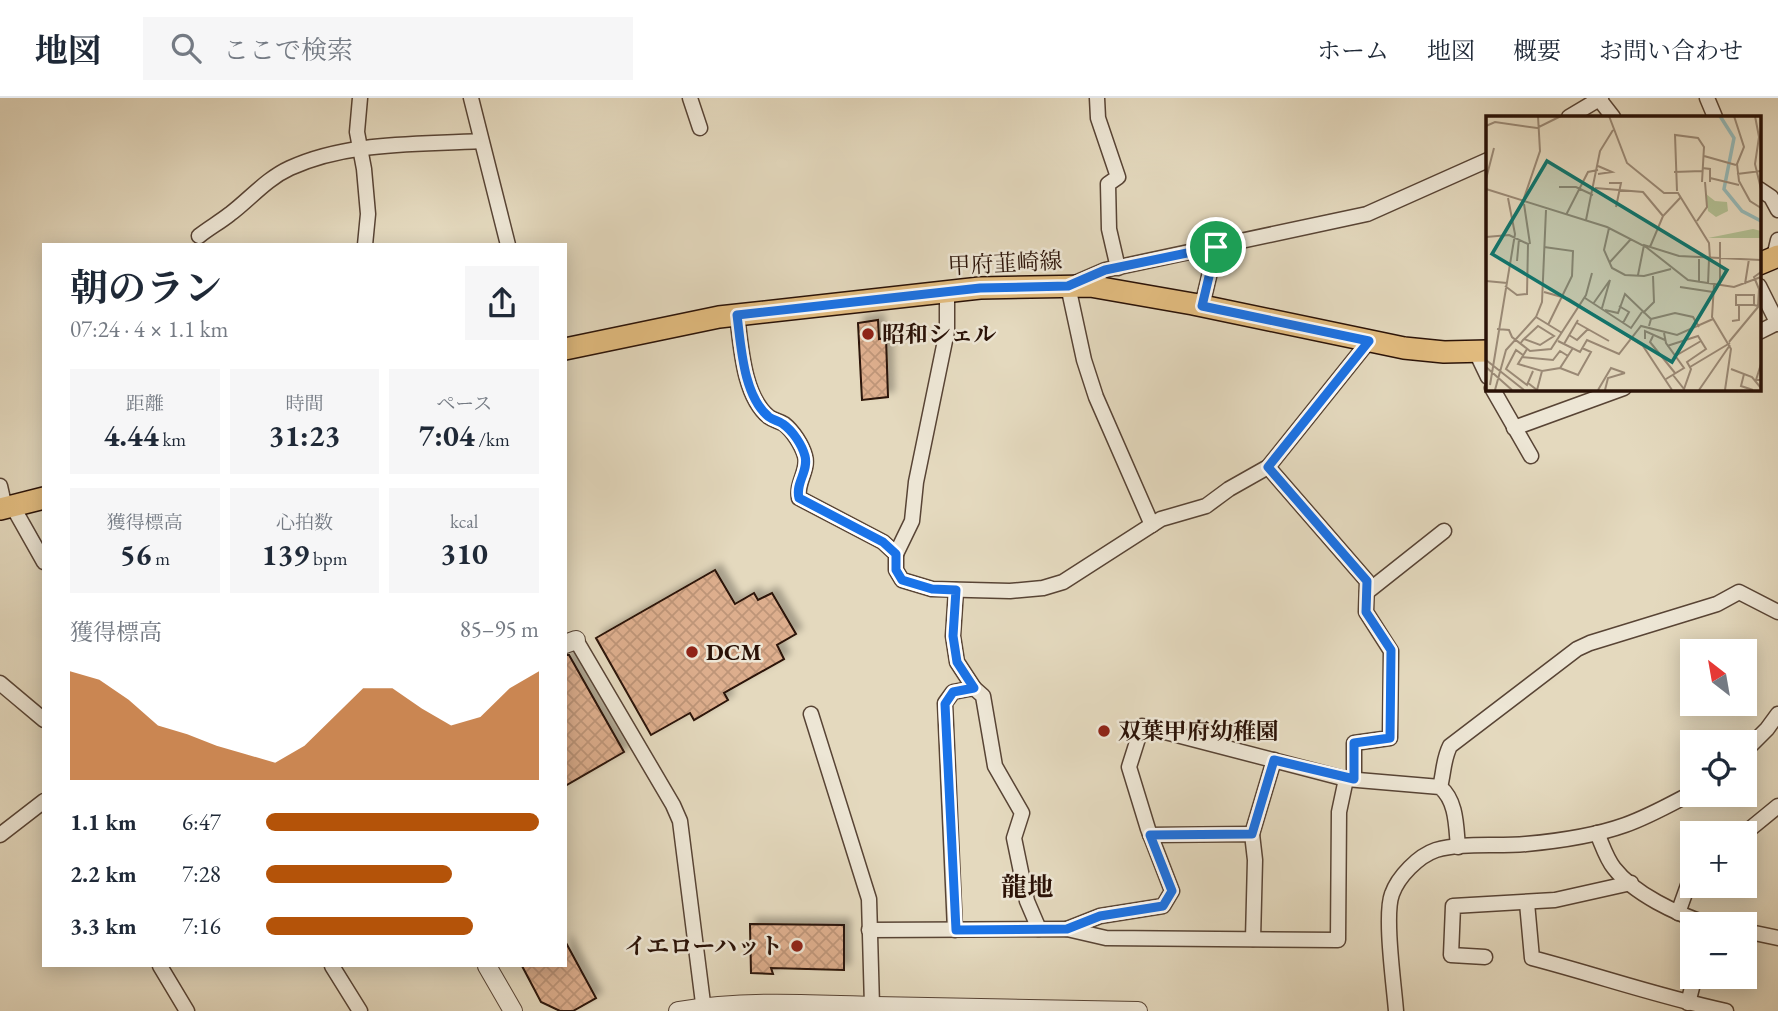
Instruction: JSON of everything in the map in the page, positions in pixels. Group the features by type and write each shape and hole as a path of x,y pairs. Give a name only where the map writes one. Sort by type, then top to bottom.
{"main road":[{"name":"甲府韮崎線","path":"567,349 642,331 737,315 980,288 1090,286 1404,348 1482,351"},
{"path":"6,508 42,499"}],"street":[{"path":"360,98 358,132 368,214 365,243"},
{"path":"471,98 507,243"},
{"path":"690,98 701,128"},
{"path":"1097,98 1098,118 1118,177 1108,184 1109,229 1118,268"},
{"path":"1707,98 1715,116"},
{"path":"1571,116 1600,99 1612,116"},
{"path":"199,236 230,214 268,181 289,168 360,148 481,141"},
{"path":"1152,525 1096,397 1084,360 1068,286 1105,270 1367,214 1486,161"},
{"path":"1760,190 1771,197 1778,210"},
{"path":"1202,306 1216,247"},
{"path":"1760,288 1778,323 1760,332"},
{"path":"947,292 947,331 916,482 912,520 896,554 896,570 902,580 932,589 1010,591 1042,588 1062,582 1161,519 1206,506 1228,489 1268,467 1369,341"},
{"path":"737,315 744,369 759,404 769,417 793,433 805,456 806,467 797,491 799,498 883,542 896,554"},
{"path":"1482,351 1486,368"},
{"path":"1493,390 1531,456"},
{"path":"1514,428 1618,390"},
{"path":"869,930 1067,929 1106,938 1338,940 1339,812 1350,779 1354,743 1390,738 1391,650 1366,612 1367,581 1268,467"},
{"path":"0,486 6,508 42,559"},
{"path":"1367,592 1444,531"},
{"path":"956,590 953,636 957,662 974,688 983,696 995,766 1022,813 1014,838 1027,901 1039,929"},
{"path":"1440,787 1445,771 1443,759 1450,746 1577,649 1717,604 1739,592 1778,612"},
{"path":"571,642 673,805 680,821 704,1009"},
{"path":"0,683 42,718"},
{"path":"956,930 945,704 953,692 974,688"},
{"path":"811,714 869,899 872,1008"},
{"path":"1757,739 1778,714"},
{"path":"1067,929 1100,916 1163,906 1172,891 1150,835 1129,766 1142,726 1350,779 1440,787 1448,794 1455,812 1458,847"},
{"path":"1253,939 1255,860 1252,834 1274,760"},
{"path":"1396,1011 1389,913 1391,895 1400,880 1422,858 1433,851 1458,847 1527,844 1597,833 1626,825 1680,799"},
{"path":"0,835 42,803"},
{"path":"1757,823 1778,806"},
{"path":"1597,833 1613,867 1631,883 1678,913 1683,898"},
{"path":"1150,835 1252,834"},
{"path":"1485,957 1451,955 1453,906 1555,900 1631,883"},
{"path":"1527,903 1532,958 1688,1003 1726,1011"},
{"path":"1757,934 1778,938"},
{"path":"160,967 187,1011"},
{"path":"333,967 360,1011"},
{"path":"488,967 513,1011"},
{"path":"1688,1003 1692,989"},
{"path":"678,1011 793,1003 872,1008 1138,1011"}],"building":[{"path":"878,320 879,339 886,338 888,397 862,400 858,323"},
{"name":"DCM","path":"715,570 735,604 754,593 758,600 772,593 796,634 777,645 784,659 724,693 728,700 694,720 690,713 651,735 596,638"},
{"path":"567,655 569,655 624,752 567,785"},
{"name":"イエローハット","path":"750,924 844,925 844,970 771,968 773,974 751,973"},
{"path":"567,945 596,998 573,1011 560,1011 541,1002 523,967 567,967"}],"place":[{"name":"昭和シェル","path":"868,334"},
{"name":"DCM","path":"692,652"},
{"name":"双葉甲府幼稚園","path":"1104,731"},
{"name":"イエローハット","path":"797,946"}],"district":[{"name":"龍地","path":"1027,887"}],"route":[{"path":"1216,247 1202,306 1369,341 1268,467 1367,581 1366,612 1391,650 1390,738 1354,743 1354,779 1274,760 1252,834 1150,835 1172,891 1163,906 1100,916 1067,929 956,930 945,704 953,692 974,688 957,662 953,636 956,590 932,589 902,580 896,570 896,554 883,542 799,498 797,491 806,467 805,456 793,433 769,417 759,404 744,369 737,315 980,288 1068,286 1105,270 1216,247"}]}
